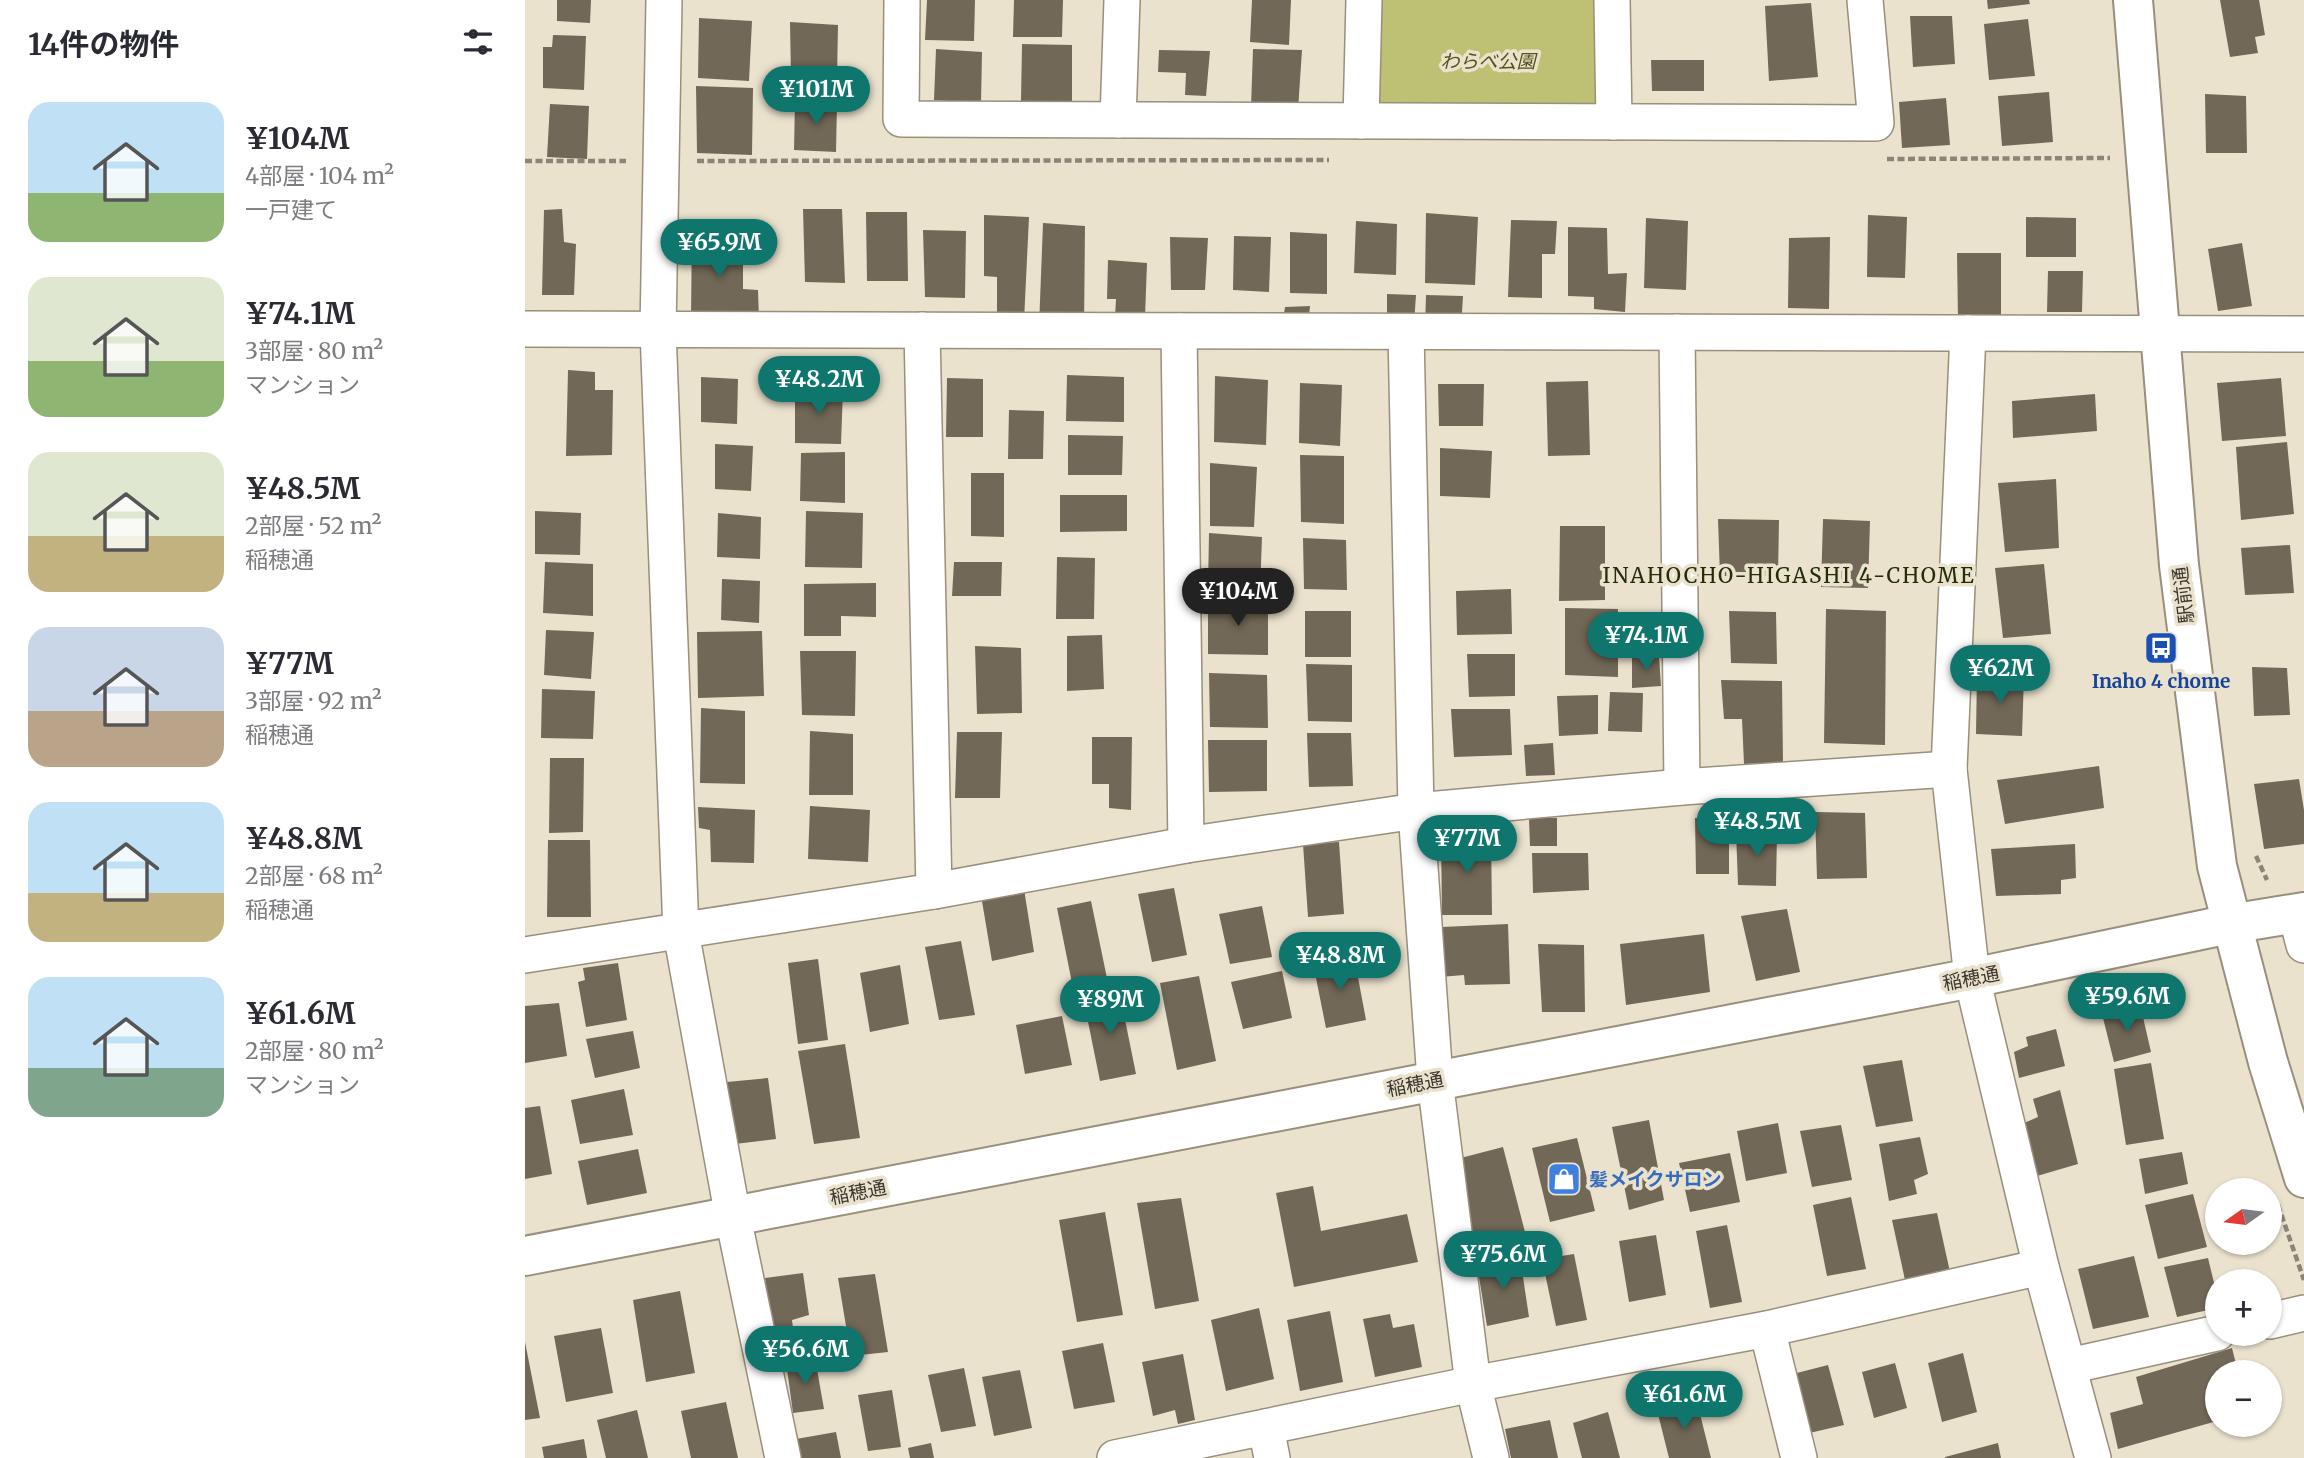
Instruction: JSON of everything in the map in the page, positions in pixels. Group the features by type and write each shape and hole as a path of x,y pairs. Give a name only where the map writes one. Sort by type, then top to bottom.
{"street":[{"path":"664,0 657,330 681,932 733,1217 783,1458"},
{"path":"902,0 901,119 1876,123 1865,0"},
{"path":"1118,120 1122,0"},
{"path":"1361,121 1364,0"},
{"path":"1612,0 1614,122"},
{"name":"駅前通","path":"2133,0 2179,565 2217,866 2268,1062 2304,1178"},
{"path":"525,329 2304,334"},
{"path":"922,330 934,891"},
{"path":"1179,331 1187,845"},
{"path":"1406,332 1416,811 1435,1080 1473,1384 1491,1458"},
{"path":"1677,332 1682,787"},
{"path":"1968,333 1949,769 1972,978 2042,1267 2093,1458"},
{"path":"525,955 934,891 1187,845 1416,811 1682,787 1949,769"},
{"name":"稲穂通","path":"525,1256 1972,978 2230,924 2301,923"},
{"path":"1115,1458 1269,1442 1473,1384 1767,1329 2042,1267"},
{"path":"2282,1318 2304,1313"},
{"path":"1767,1329 1799,1458"},
{"path":"2069,1366 2205,1336"}],"path":[{"path":"525,161 662,161"}],"green space":[{"name":"わらべ公園","path":"1364,0 1612,0 1614,122 1361,121"}],"building":[{"path":"557,0 591,0 590,23 557,21"},
{"path":"927,0 975,0 974,41 925,40"},
{"path":"1014,0 1063,0 1062,37 1013,37"},
{"path":"1252,0 1291,0 1289,45 1250,42"},
{"path":"1987,0 2029,0 2030,4 1988,9"},
{"path":"2220,0 2259,0 2265,35 2255,37 2258,53 2230,57"},
{"path":"1811,3 1818,77 1769,81 1765,6"},
{"path":"1910,16 1952,16 1955,64 1913,67"},
{"path":"699,18 752,21 749,81 698,78"},
{"path":"2028,19 2035,76 1989,80 1984,24"},
{"path":"790,22 838,25 837,79 791,78"},
{"path":"553,35 586,36 584,90 543,88 543,47 552,47"},
{"path":"1022,44 1072,45 1072,101 1021,101"},
{"path":"936,49 982,52 981,103 934,100"},
{"path":"1253,49 1302,50 1298,110 1251,107"},
{"path":"1159,50 1210,51 1206,96 1185,95 1186,73 1158,72"},
{"path":"1651,60 1704,60 1704,91 1652,91"},
{"path":"696,86 753,88 752,155 697,153"},
{"path":"2049,92 2053,142 2002,146 1998,96"},
{"path":"2205,94 2246,96 2247,153 2206,153"},
{"path":"1946,98 1950,145 1902,148 1899,102"},
{"path":"795,101 837,102 836,152 794,150"},
{"path":"550,104 589,106 587,159 547,157"},
{"path":"562,209 564,242 576,244 574,295 542,295 544,210"},
{"path":"803,209 842,209 845,283 805,282"},
{"path":"866,212 907,212 908,281 867,281"},
{"path":"1426,213 1478,217 1475,285 1425,283"},
{"path":"984,215 1029,217 1024,321 997,322 997,277 984,276"},
{"path":"1868,215 1907,217 1905,278 1867,277"},
{"path":"2026,217 2076,218 2076,257 2026,257"},
{"path":"1646,218 1688,221 1686,290 1644,288"},
{"path":"1511,220 1557,221 1555,254 1542,254 1542,298 1508,297"},
{"path":"1356,221 1397,224 1396,275 1354,273"},
{"path":"692,222 726,224 724,252 743,255 743,289 758,290 759,320 691,320"},
{"path":"1043,223 1085,226 1084,330 1039,327"},
{"path":"1568,227 1607,228 1608,274 1627,273 1625,312 1594,309 1594,297 1568,296"},
{"path":"923,230 966,231 965,298 925,297"},
{"path":"1290,232 1327,234 1327,294 1290,293"},
{"path":"1234,236 1271,237 1269,292 1233,290"},
{"path":"1170,237 1208,238 1205,290 1171,290"},
{"path":"1830,237 1829,309 1788,308 1789,238"},
{"path":"2242,243 2252,306 2218,311 2208,249"},
{"path":"1957,253 2001,253 2001,321 1958,320"},
{"path":"1108,260 1147,263 1145,317 1115,317 1116,299 1107,299"},
{"path":"2048,271 2083,271 2082,312 2047,312"},
{"path":"1387,294 1416,295 1414,324 1387,324"},
{"path":"1426,295 1463,296 1461,329 1425,327"},
{"path":"1310,306 1308,327 1282,327 1285,307"},
{"path":"568,370 595,372 595,390 613,390 612,455 566,456"},
{"path":"1067,375 1124,377 1124,422 1066,421"},
{"path":"1215,376 1268,380 1266,445 1214,442"},
{"path":"701,377 738,379 737,424 701,422"},
{"path":"947,378 983,379 983,437 946,437"},
{"path":"2281,378 2286,436 2222,441 2217,383"},
{"path":"1588,381 1590,455 1548,456 1546,382"},
{"path":"1300,383 1342,385 1340,446 1299,443"},
{"path":"1438,384 1484,384 1483,426 1439,426"},
{"path":"795,388 843,389 841,444 795,443"},
{"path":"2095,394 2097,431 2013,438 2012,401"},
{"path":"1009,410 1044,411 1043,459 1008,459"},
{"path":"1068,435 1123,436 1122,475 1068,475"},
{"path":"2287,442 2294,514 2241,520 2236,447"},
{"path":"715,444 753,446 751,491 715,489"},
{"path":"1440,448 1492,451 1490,498 1440,496"},
{"path":"845,452 845,503 800,501 801,453"},
{"path":"1300,455 1344,456 1344,524 1301,522"},
{"path":"1210,463 1257,467 1254,527 1210,526"},
{"path":"971,473 1004,473 1004,537 971,536"},
{"path":"2056,479 2059,548 2005,552 1998,483"},
{"path":"1060,495 1127,495 1127,531 1060,532"},
{"path":"535,511 581,513 580,555 535,554"},
{"path":"806,511 863,513 862,568 805,567"},
{"path":"718,513 761,517 760,559 717,557"},
{"path":"1718,519 1779,520 1778,576 1720,576"},
{"path":"1823,519 1870,521 1868,588 1821,587"},
{"path":"1560,526 1605,526 1605,600 1559,601"},
{"path":"1209,533 1262,537 1260,592 1208,589"},
{"path":"1303,538 1346,540 1347,590 1304,589"},
{"path":"2290,545 2294,593 2245,595 2241,548"},
{"path":"1057,557 1095,558 1094,619 1056,619"},
{"path":"545,562 593,564 593,616 543,613"},
{"path":"954,562 1002,562 1001,596 952,596"},
{"path":"2044,564 2051,634 2003,638 1995,568"},
{"path":"722,579 760,581 759,623 721,620"},
{"path":"876,583 876,617 841,616 841,636 804,636 804,584"},
{"path":"1511,589 1512,634 1457,635 1456,591"},
{"path":"1208,602 1268,603 1268,655 1208,654"},
{"path":"1565,608 1618,609 1618,677 1565,675"},
{"path":"1826,609 1886,611 1885,745 1824,743"},
{"path":"1305,611 1351,611 1351,657 1305,657"},
{"path":"1729,611 1776,612 1777,664 1731,663"},
{"path":"546,630 594,632 591,679 544,675"},
{"path":"762,631 764,696 698,698 697,632"},
{"path":"1102,635 1104,689 1067,691 1067,636"},
{"path":"975,646 1021,648 1022,713 977,714"},
{"path":"800,651 856,651 855,716 802,715"},
{"path":"1467,654 1515,654 1515,696 1469,697"},
{"path":"1632,656 1659,656 1661,686 1632,688"},
{"path":"1306,664 1352,665 1352,722 1308,721"},
{"path":"2252,667 2287,668 2290,715 2254,716"},
{"path":"1209,673 1267,675 1268,728 1210,727"},
{"path":"1977,674 2024,676 2022,736 1976,734"},
{"path":"1721,680 1782,681 1783,762 1744,764 1742,719 1724,719"},
{"path":"542,689 595,691 593,739 541,738"},
{"path":"1610,692 1643,693 1642,732 1608,731"},
{"path":"1598,695 1598,734 1559,736 1557,696"},
{"path":"701,708 745,711 745,784 700,783"},
{"path":"1451,709 1510,709 1512,755 1454,757"},
{"path":"810,731 853,734 853,795 809,795"},
{"path":"957,732 1002,732 1000,798 955,798"},
{"path":"1307,733 1351,733 1353,786 1309,787"},
{"path":"1092,737 1132,737 1131,810 1109,808 1109,784 1092,784"},
{"path":"1208,740 1267,740 1267,791 1209,792"},
{"path":"1553,743 1555,775 1526,776 1524,745"},
{"path":"550,758 584,758 583,832 549,833"},
{"path":"2099,766 2104,808 2005,824 1997,780"},
{"path":"2299,779 2304,810 2304,844 2264,849 2254,784"},
{"path":"810,806 870,810 868,862 808,859"},
{"path":"698,807 755,810 754,863 711,862 710,830 699,828"},
{"path":"1815,812 1865,813 1867,878 1817,879"},
{"path":"1529,818 1557,818 1557,846 1530,846"},
{"path":"1695,818 1729,818 1729,874 1696,874"},
{"path":"1736,831 1777,833 1776,886 1738,885"},
{"path":"1441,835 1491,835 1492,915 1442,915"},
{"path":"548,840 590,840 591,917 547,917"},
{"path":"1339,842 1344,914 1308,917 1303,844"},
{"path":"2075,844 2076,878 2061,880 2061,894 1996,896 1991,849"},
{"path":"1532,853 1588,853 1589,890 1533,893"},
{"path":"1174,888 1187,955 1152,962 1138,894"},
{"path":"1024,889 1034,952 992,961 981,895"},
{"path":"1091,901 1108,983 1073,988 1057,908"},
{"path":"1262,906 1272,957 1230,964 1219,914"},
{"path":"1787,909 1800,972 1756,981 1741,916"},
{"path":"1508,924 1510,984 1465,985 1464,975 1440,977 1442,927"},
{"path":"1704,934 1710,992 1626,1005 1620,944"},
{"path":"961,941 975,1015 939,1020 925,947"},
{"path":"1538,944 1584,945 1585,1012 1542,1012"},
{"path":"1354,956 1366,1020 1326,1028 1313,963"},
{"path":"818,959 828,1040 798,1044 788,963"},
{"path":"618,963 627,1020 586,1027 578,982 585,980 583,968"},
{"path":"900,965 909,1024 870,1032 860,973"},
{"path":"1282,971 1292,1018 1243,1029 1231,982"},
{"path":"1199,976 1216,1061 1177,1070 1160,983"},
{"path":"1119,990 1136,1074 1100,1081 1083,997"},
{"path":"559,1003 567,1056 525,1063 525,1006"},
{"path":"2140,1004 2151,1052 2114,1062 2102,1014"},
{"path":"1062,1016 1072,1065 1025,1074 1016,1025"},
{"path":"2056,1029 2065,1066 2019,1078 2014,1052 2028,1046 2026,1037"},
{"path":"633,1031 640,1068 595,1078 586,1039"},
{"path":"845,1044 860,1138 814,1144 798,1051"},
{"path":"1902,1060 1913,1121 1876,1127 1863,1066"},
{"path":"2151,1063 2164,1139 2126,1145 2114,1069"},
{"path":"768,1078 776,1139 735,1144 727,1082"},
{"path":"624,1089 633,1135 580,1144 571,1100"},
{"path":"2060,1090 2078,1164 2037,1176 2024,1123 2038,1117 2033,1099"},
{"path":"540,1106 552,1174 525,1179 525,1108"},
{"path":"1649,1120 1664,1200 1629,1210 1612,1127"},
{"path":"1778,1123 1787,1173 1746,1181 1737,1131"},
{"path":"1841,1125 1852,1180 1812,1187 1800,1131"},
{"path":"1920,1137 1928,1174 1914,1180 1917,1194 1889,1201 1879,1144"},
{"name":"髪メイクサロン","path":"1577,1138 1595,1211 1550,1222 1532,1148"},
{"path":"1503,1147 1526,1236 1476,1249 1453,1160"},
{"path":"638,1149 647,1193 587,1205 578,1161"},
{"path":"2182,1152 2188,1184 2145,1194 2139,1159"},
{"path":"1730,1153 1740,1202 1690,1212 1679,1163"},
{"path":"1313,1186 1321,1231 1407,1214 1418,1262 1294,1287 1276,1193"},
{"path":"2193,1194 2205,1247 2158,1259 2145,1205"},
{"path":"1851,1197 1866,1269 1827,1276 1813,1205"},
{"path":"1181,1198 1199,1301 1155,1309 1137,1203"},
{"path":"1105,1212 1123,1315 1077,1322 1059,1220"},
{"path":"1937,1213 1950,1272 1905,1280 1892,1220"},
{"path":"1727,1225 1742,1302 1710,1308 1696,1231"},
{"path":"1656,1235 1666,1295 1629,1302 1619,1241"},
{"path":"1574,1254 1587,1320 1556,1326 1542,1259"},
{"path":"2134,1256 2149,1317 2093,1329 2078,1269"},
{"path":"1520,1257 1529,1317 1487,1326 1477,1265"},
{"path":"2208,1258 2211,1269 2205,1269 2205,1311 2177,1317 2164,1267"},
{"path":"803,1273 809,1315 792,1320 795,1344 775,1346 765,1278"},
{"path":"875,1274 888,1352 851,1356 838,1278"},
{"path":"680,1291 695,1373 646,1382 633,1300"},
{"path":"1259,1308 1274,1379 1226,1391 1211,1320"},
{"path":"1330,1311 1343,1382 1300,1391 1287,1320"},
{"path":"1390,1314 1393,1328 1414,1324 1422,1367 1375,1377 1363,1319"},
{"path":"601,1328 613,1393 566,1402 554,1336"},
{"path":"525,1342 540,1418 525,1420"},
{"path":"1103,1343 1115,1402 1074,1409 1062,1351"},
{"path":"2232,1348 2235,1360 2205,1360 2205,1424 2118,1449 2110,1413 2143,1404 2136,1377"},
{"path":"1963,1353 1977,1412 1942,1422 1928,1363"},
{"path":"1183,1354 1195,1420 1178,1424 1175,1410 1153,1416 1142,1362"},
{"path":"815,1358 824,1409 793,1413 786,1362"},
{"path":"1895,1363 1907,1408 1874,1418 1862,1372"},
{"path":"1828,1365 1844,1425 1805,1434 1789,1375"},
{"path":"964,1368 976,1426 941,1432 928,1375"},
{"path":"1020,1370 1032,1428 994,1436 982,1377"},
{"path":"892,1390 901,1447 868,1451 858,1395"},
{"path":"1696,1398 1711,1458 1669,1458 1657,1410"},
{"path":"726,1402 738,1458 691,1458 681,1411"},
{"path":"637,1410 648,1458 606,1458 597,1420"},
{"path":"1608,1412 1620,1458 1582,1458 1573,1423"},
{"path":"1550,1420 1558,1458 1511,1458 1505,1429"},
{"path":"836,1432 841,1458 800,1458 796,1439"},
{"path":"584,1439 587,1458 544,1458 542,1447"},
{"path":"931,1443 934,1458 910,1458 908,1448"},
{"path":"1998,1443 2001,1458 1945,1458 1945,1457"}],"place":[{"name":"Inaho 4 chome","path":"2161,648"},
{"name":"髪メイクサロン","path":"1564,1179"}],"district":[{"name":"INAHOCHO-HIGASHI 4-CHOME","path":"1789,576"}]}
